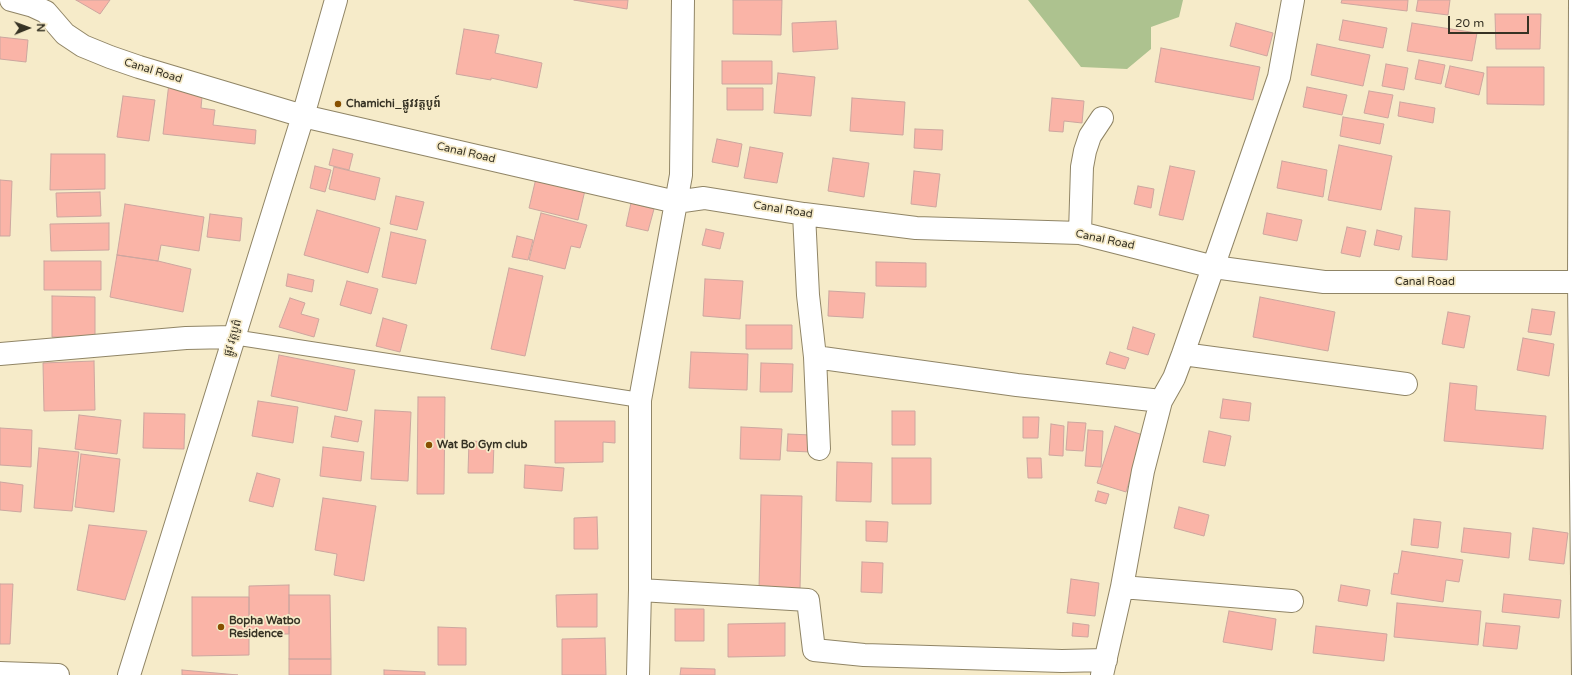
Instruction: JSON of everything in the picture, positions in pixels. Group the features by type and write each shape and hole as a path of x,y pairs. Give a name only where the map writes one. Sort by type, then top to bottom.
{"street":[{"name":"Canal Road","path":"11,0 33,6 46,12 65,34 74,41 110,58 303,116 676,202 704,198 804,214 916,228 1080,233 1214,267 1324,282 1582,282"},
{"name":"ផ្លូវ វត្តបូព៌","path":"128,675 303,116 336,0"},
{"path":"638,675 640,590 640,400 681,176 683,0"},
{"path":"640,590 808,600 814,650 864,655 1062,661 1104,667 1122,587 1143,471 1161,401 1174,378 1183,354 1279,77 1293,0"},
{"path":"1580,0 1583,73 1582,675"},
{"path":"1080,233 1082,167 1085,150 1090,136 1102,118"},
{"path":"804,214 808,295 815,356 819,449"},
{"path":"0,354 186,338 233,337"},
{"path":"1183,354 1406,384"},
{"path":"815,356 1017,385 1161,401"},
{"path":"1122,587 1292,601"},
{"path":"0,673 58,675"}],"lane":[{"path":"233,337 640,400"}],"green space":[{"path":"1028,0 1183,0 1179,17 1151,27 1151,49 1127,69 1081,67"}],"building":[{"path":"76,0 110,0 100,14"},
{"path":"574,0 628,0 627,9"},
{"path":"733,0 782,0 781,35 733,34"},
{"path":"1342,0 1408,0 1407,11 1341,3"},
{"path":"1418,0 1450,0 1448,15 1416,11"},
{"path":"1495,14 1541,14 1540,49 1496,49"},
{"path":"1343,20 1387,28 1383,48 1339,40"},
{"path":"836,21 838,49 793,52 792,23"},
{"path":"1236,23 1273,33 1267,56 1230,46"},
{"path":"1412,23 1477,33 1472,61 1407,51"},
{"path":"464,29 499,35 495,53 542,63 537,88 491,78 491,80 456,74"},
{"path":"0,37 28,40 26,62 0,59"},
{"path":"1317,44 1370,55 1363,86 1311,75"},
{"path":"1161,48 1260,67 1253,100 1155,82"},
{"path":"1419,60 1445,65 1441,84 1415,79"},
{"path":"722,61 772,61 772,84 722,84"},
{"path":"1386,64 1408,68 1404,90 1382,86"},
{"path":"1450,66 1484,73 1479,95 1445,87"},
{"path":"1487,67 1544,67 1544,105 1487,104"},
{"path":"778,73 815,77 811,116 774,113"},
{"path":"169,83 203,86 201,108 215,110 213,125 256,130 255,144 163,134"},
{"path":"1307,87 1347,95 1342,115 1303,107"},
{"path":"727,88 763,88 763,110 727,110"},
{"path":"1369,91 1393,95 1388,118 1364,113"},
{"path":"123,96 155,100 149,141 117,137"},
{"path":"852,98 905,102 903,135 850,131"},
{"path":"1052,98 1084,101 1082,123 1064,121 1063,132 1049,131"},
{"path":"1400,102 1435,108 1433,123 1398,116"},
{"path":"1343,117 1384,124 1380,144 1340,136"},
{"path":"915,129 943,130 942,150 914,148"},
{"path":"717,139 742,144 738,167 712,162"},
{"path":"1339,145 1392,156 1381,210 1328,200"},
{"path":"750,147 783,153 777,183 744,178"},
{"path":"333,149 353,154 349,170 329,165"},
{"path":"51,154 105,154 105,189 50,190"},
{"path":"833,158 869,163 864,197 828,191"},
{"path":"1282,161 1327,170 1323,197 1277,188"},
{"path":"315,166 331,170 325,192 310,188"},
{"path":"1170,166 1195,171 1183,220 1159,215"},
{"path":"334,167 380,178 375,200 329,189"},
{"path":"914,171 940,174 936,207 911,204"},
{"path":"537,174 586,186 578,220 529,208"},
{"path":"0,180 12,181 10,236 0,236"},
{"path":"1138,186 1154,189 1151,208 1134,204"},
{"path":"100,192 101,216 57,217 56,193"},
{"path":"396,196 424,202 417,230 390,224"},
{"path":"631,203 654,209 648,231 626,226"},
{"path":"125,204 204,217 199,251 161,245 158,261 117,255"},
{"path":"1415,208 1450,211 1447,260 1412,257"},
{"path":"317,210 380,228 368,273 304,255"},
{"path":"541,213 587,225 580,248 571,246 565,269 529,260"},
{"path":"1267,213 1302,220 1297,241 1263,234"},
{"path":"210,214 242,218 240,241 207,237"},
{"path":"109,223 109,250 51,251 50,224"},
{"path":"1347,227 1366,231 1360,257 1341,253"},
{"path":"706,229 724,233 720,249 702,245"},
{"path":"1377,230 1402,236 1399,250 1374,245"},
{"path":"391,232 426,240 416,284 382,277"},
{"path":"517,236 533,240 528,260 512,257"},
{"path":"117,255 158,261 191,269 183,312 110,297"},
{"path":"44,261 101,261 101,290 44,290"},
{"path":"876,262 926,263 926,287 876,286"},
{"path":"509,268 543,276 525,356 491,349"},
{"path":"288,274 314,280 312,292 286,286"},
{"path":"705,279 743,281 740,319 703,316"},
{"path":"347,281 378,289 371,314 340,305"},
{"path":"829,291 865,293 863,318 828,316"},
{"path":"52,296 95,297 95,337 52,337"},
{"path":"1260,297 1335,312 1328,351 1253,337"},
{"path":"290,298 305,303 301,314 319,319 314,337 279,327"},
{"path":"1532,309 1555,312 1551,335 1528,332"},
{"path":"1448,312 1470,316 1464,348 1442,344"},
{"path":"383,318 407,325 400,352 376,346"},
{"path":"746,325 792,325 792,349 746,349"},
{"path":"1133,327 1155,334 1148,355 1127,349"},
{"path":"1523,338 1554,344 1549,376 1517,370"},
{"path":"691,352 748,354 747,390 689,388"},
{"path":"1110,352 1129,358 1125,369 1106,364"},
{"path":"279,355 355,370 347,411 271,396"},
{"path":"94,361 95,410 44,411 43,363"},
{"path":"761,363 793,364 792,392 760,392"},
{"path":"1450,383 1477,386 1475,410 1546,416 1543,449 1444,441"},
{"path":"418,397 445,397 444,494 417,494"},
{"path":"1223,399 1251,403 1249,421 1220,418"},
{"path":"258,401 298,407 293,443 252,436"},
{"path":"375,410 411,412 408,481 371,479"},
{"path":"892,411 915,411 915,445 892,445"},
{"path":"144,413 185,414 184,449 143,448"},
{"path":"79,415 121,420 117,454 75,449"},
{"path":"335,416 362,421 358,442 331,437"},
{"path":"1023,417 1039,417 1038,438 1023,438"},
{"path":"555,421 615,421 615,443 603,442 603,462 555,463"},
{"path":"1068,422 1086,423 1083,451 1066,450"},
{"path":"1051,424 1064,426 1063,456 1049,455"},
{"path":"1115,426 1143,435 1126,492 1097,483"},
{"path":"741,427 782,429 780,460 740,459"},
{"path":"0,428 32,430 31,467 0,465"},
{"path":"1088,430 1103,431 1101,467 1085,466"},
{"path":"1209,431 1231,436 1225,466 1203,462"},
{"path":"788,434 811,435 811,452 787,451"},
{"path":"469,441 494,442 493,473 468,473"},
{"path":"323,447 364,452 361,481 320,476"},
{"path":"39,448 79,452 72,511 34,508"},
{"path":"81,454 120,459 114,512 75,507"},
{"path":"892,458 931,458 931,504 892,504"},
{"path":"1027,458 1041,458 1042,478 1028,478"},
{"path":"837,462 872,463 871,502 836,501"},
{"path":"525,465 564,468 562,491 524,488"},
{"path":"257,473 280,479 273,507 249,501"},
{"path":"0,482 23,485 21,512 0,510"},
{"path":"1098,491 1109,494 1106,504 1095,501"},
{"path":"761,495 802,496 800,590 759,589"},
{"path":"323,498 376,506 364,581 334,575 337,554 315,550"},
{"path":"1179,507 1209,515 1204,536 1174,528"},
{"path":"597,517 598,549 574,549 574,518"},
{"path":"1414,519 1441,522 1438,548 1411,545"},
{"path":"866,521 888,522 887,542 866,541"},
{"path":"89,525 147,531 125,600 77,590"},
{"path":"1464,528 1511,533 1509,558 1461,552"},
{"path":"1533,528 1568,533 1564,564 1529,560"},
{"path":"1402,551 1463,560 1459,582 1446,580 1443,602 1391,594 1394,573 1398,574"},
{"path":"862,562 883,563 882,593 861,592"},
{"path":"1071,579 1099,583 1095,616 1067,613"},
{"path":"0,584 13,584 10,644 0,644"},
{"path":"289,585 289,634 249,634 249,586"},
{"path":"1341,585 1370,590 1367,606 1338,601"},
{"path":"597,594 597,627 557,627 556,595"},
{"path":"1504,594 1561,600 1559,618 1502,612"},
{"path":"289,595 330,595 331,659 289,659"},
{"path":"192,597 249,597 249,655 192,656"},
{"path":"1397,603 1481,611 1478,645 1394,637"},
{"path":"675,609 704,609 704,641 675,641"},
{"path":"1229,611 1276,619 1272,650 1223,642"},
{"path":"785,623 785,656 728,657 728,624"},
{"path":"1073,623 1089,625 1088,637 1072,636"},
{"path":"1486,623 1520,626 1517,649 1483,646"},
{"path":"1316,626 1387,634 1384,661 1313,653"},
{"path":"438,627 466,628 466,665 438,665"},
{"path":"605,638 606,675 562,675 562,639"},
{"path":"289,659 331,659 331,675 289,675"},
{"path":"681,668 715,669 715,675 680,675"},
{"path":"182,670 238,675 182,675"},
{"path":"384,670 425,672 425,675 384,675"}],"place":[{"name":"Chamichi_ផ្លូវវត្តបូព៍","path":"338,104"},
{"name":"Wat Bo Gym club","path":"429,445"},
{"name":"Bopha Watbo Residence","path":"221,627"}]}
